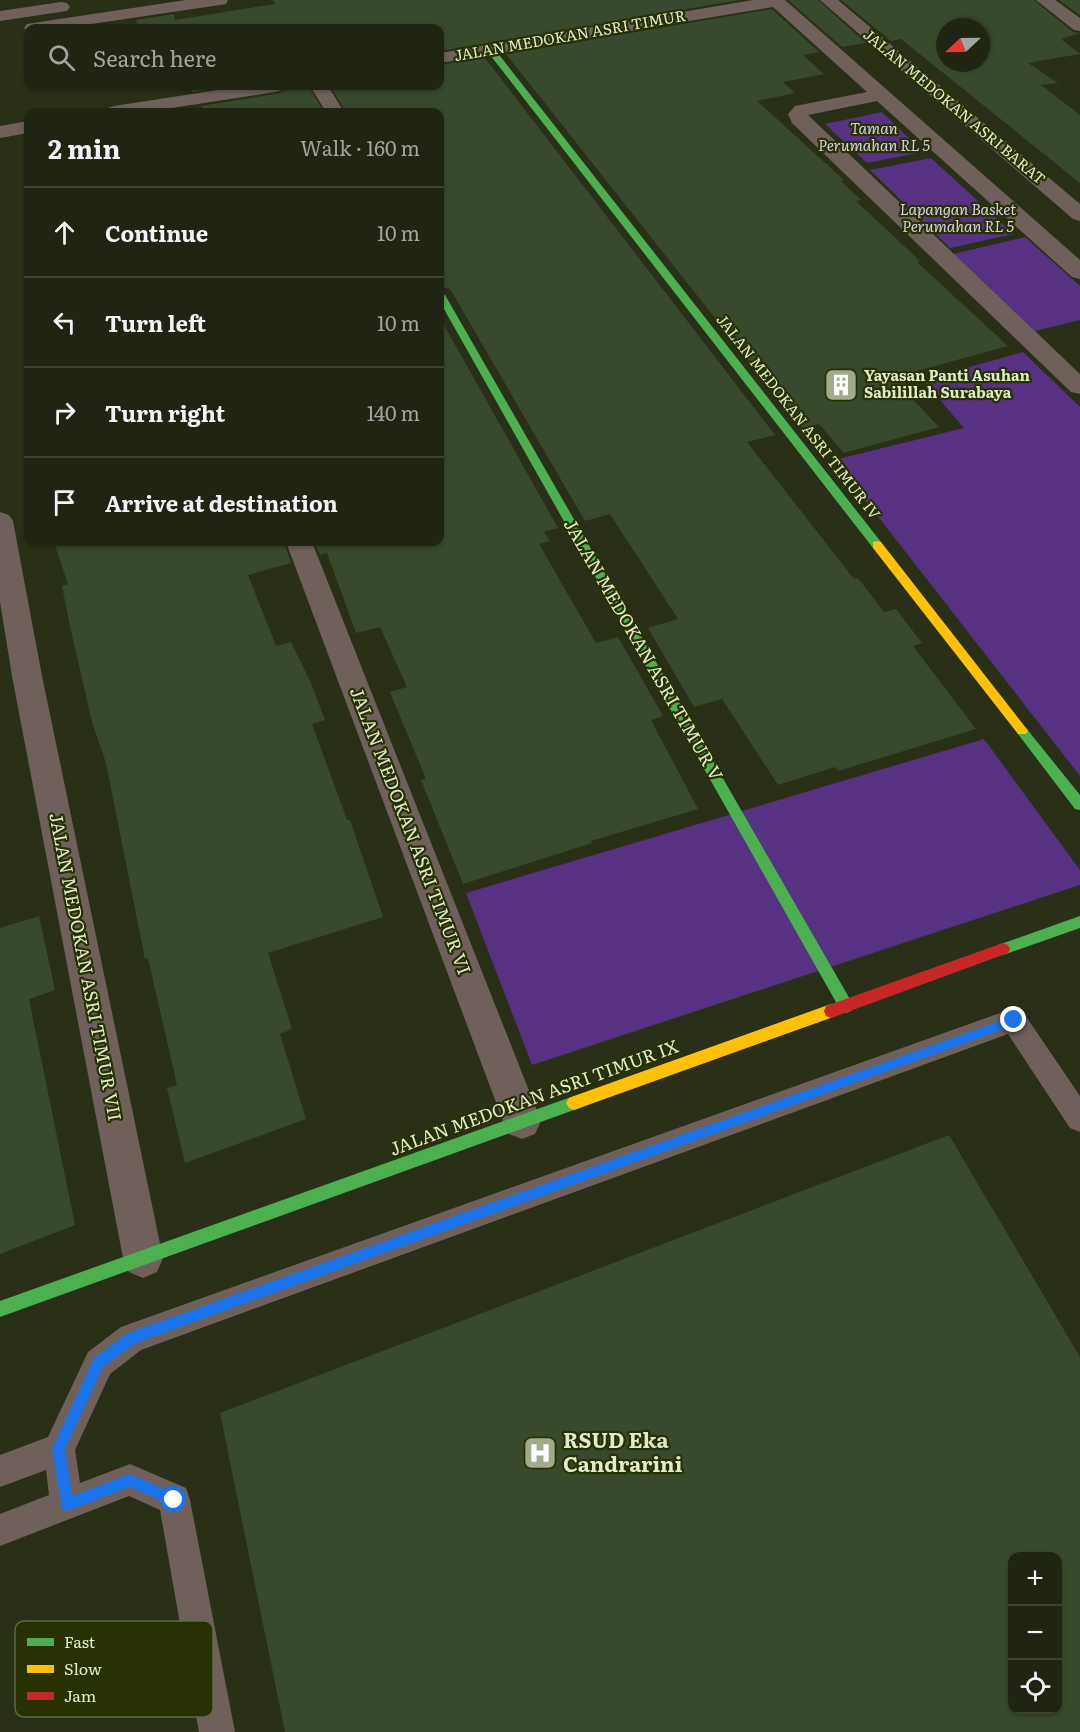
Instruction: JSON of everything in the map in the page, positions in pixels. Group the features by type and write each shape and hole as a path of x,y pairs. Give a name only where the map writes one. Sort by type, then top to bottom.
{"street":[{"path":"0,16 70,3 108,0"},
{"path":"101,24 220,0"},
{"name":"JALAN MEDOKAN ASRI BARAT","path":"828,0 1080,215"},
{"path":"1044,0 1080,26"},
{"name":"JALAN MEDOKAN ASRI TIMUR","path":"444,57 776,1 1080,272"},
{"path":"0,33 24,30"},
{"name":"JALAN MEDOKAN ASRI TIMUR IV","path":"490,49 1080,805"},
{"path":"127,107 247,90"},
{"path":"321,90 333,108"},
{"path":"880,94 802,110 798,114 800,119 1080,387"},
{"path":"0,132 24,128"},
{"name":"JALAN MEDOKAN ASRI TIMUR V","path":"444,302 846,1006"},
{"name":"JALAN MEDOKAN ASRI TIMUR VII","path":"0,521 27,676 143,1258"},
{"name":"JALAN MEDOKAN ASRI TIMUR VI","path":"301,546 522,1121"},
{"name":"JALAN MEDOKAN ASRI TIMUR VII","path":"0,609 27,676"},
{"name":"JALAN MEDOKAN ASRI TIMUR IX","path":"0,1309 1080,922"}],"lane":[{"path":"67,1505 59,1449 99,1362 132,1338 1014,1020 1080,1119"},
{"path":"0,1471 59,1449"},
{"path":"0,1530 130,1480 174,1500 196,1621"},
{"path":"213,1710 217,1732"}],"green space":[{"name":"Taman Perumahan RL 5","path":"882,112 923,152 867,163 825,124"},
{"name":"Lapangan Basket Perumahan RL 5","path":"931,158 1014,234 950,248 870,170"},
{"path":"1025,237 1080,286 1080,320 1035,331 953,254"},
{"path":"1023,352 1080,407 1080,776 834,460 964,428 923,380"},
{"path":"984,739 1080,870 1080,885 532,1065 466,893"}],"building":[{"path":"273,0 740,0 444,50 444,24 137,24 136,20 174,14 175,20 275,4"},
{"path":"788,0 818,0 866,43 842,47"},
{"path":"841,0 1034,0 1073,32 1080,33 1061,39 1080,54 1028,63 1058,83 1041,85 1080,115 1080,183 942,72 990,72 990,18 936,18 936,67 901,39 891,41"},
{"path":"1059,0 1080,0 1080,15"},
{"path":"772,9 819,52 803,55 824,74 783,82 795,93 757,101 844,180 841,181 861,200 856,201 920,261 917,262 1008,346 898,376 909,387 903,389 939,427 844,453 819,424 802,428 506,54"},
{"path":"485,58 775,435 747,442 854,579 858,578 884,612 896,609 922,643 913,646 976,729 838,771 835,767 778,785 722,699 694,707 648,628 678,619 610,514 585,521 450,289 444,287 444,108 344,108 332,90 444,90 444,64"},
{"path":"284,90 310,90 322,108 202,108 201,106 276,94"},
{"path":"444,325 558,528 544,532 550,541 539,544 596,643 618,637 663,716 651,720 698,809 591,841 592,843 463,884 421,780 426,779 390,692 407,687 380,627 356,633 327,553 320,555 316,546 444,546"},
{"path":"55,546 285,546 291,563 248,575 276,646 291,642 311,683 325,720 312,724 347,820 350,820 383,917 268,953 292,1029 280,1034 306,1119 185,1163 167,1088 177,1085 148,958 145,959 106,763 92,722 71,631 62,586 68,584"},
{"path":"39,916 55,990 29,999 75,1225 0,1254 0,928"},
{"name":"RSUD Eka Candrarini","path":"949,1135 1080,1357 1080,1732 285,1732 220,1413"}],"traffic: fast":[{"path":"490,49 877,545"},
{"path":"444,302 846,1006"},
{"path":"1022,731 1080,805"},
{"path":"1003,949 1080,922"},
{"path":"0,1309 574,1103"}],"traffic: slow":[{"path":"877,545 1022,731"},
{"path":"574,1103 831,1011"}],"traffic: jam":[{"path":"831,1011 1003,949"}],"place":[{"name":"Yayasan Panti Asuhan Sabilillah Surabaya","path":"841,385"},
{"name":"RSUD Eka Candrarini","path":"540,1453"}],"route":[{"path":"174,1500 130,1480 67,1505 59,1449 99,1362 132,1338 1014,1020"}]}
